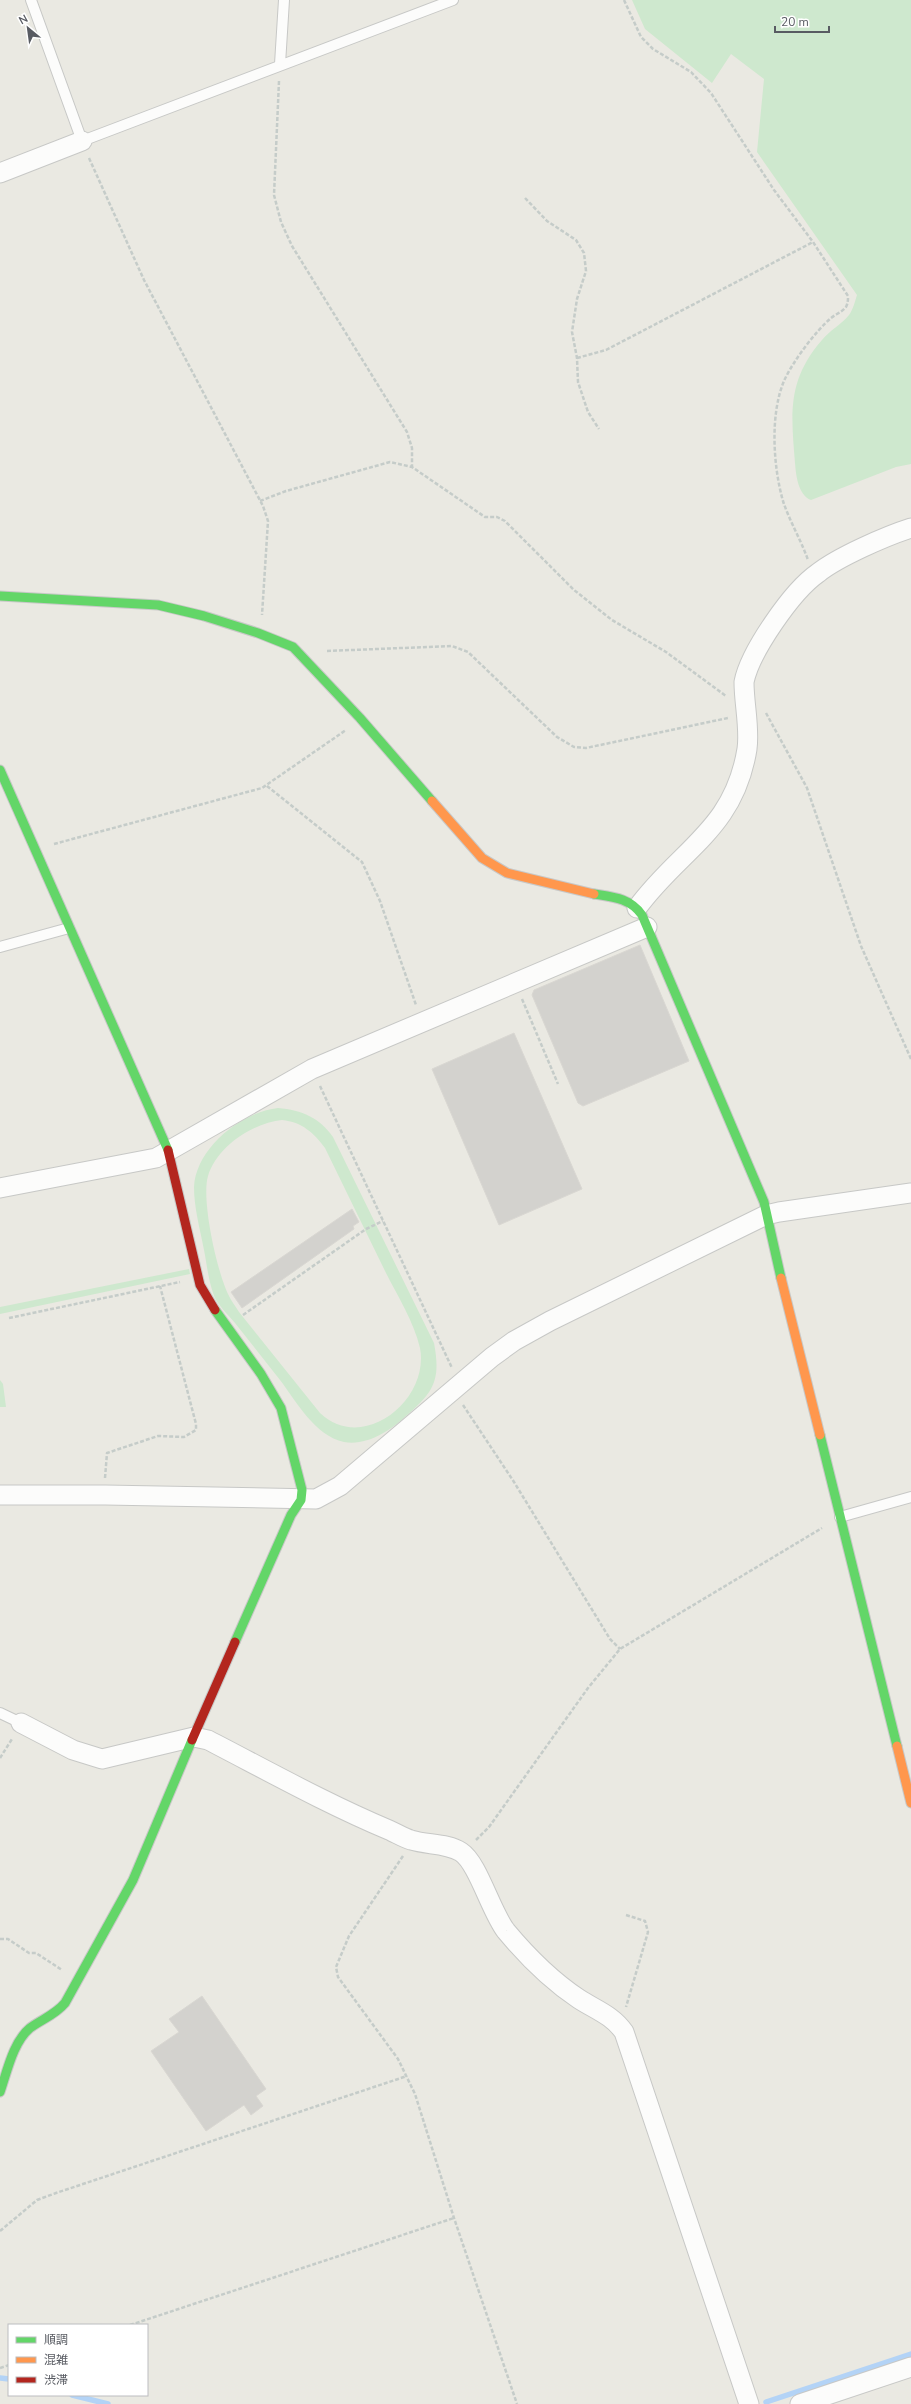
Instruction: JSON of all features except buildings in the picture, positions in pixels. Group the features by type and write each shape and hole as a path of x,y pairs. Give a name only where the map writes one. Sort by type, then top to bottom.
{"street":[{"path":"0,173 82,141"},
{"path":"637,908 724,814 736,792 747,747 745,710 746,673 754,655 789,604 817,573 911,528"},
{"path":"0,596 158,606 204,616 258,633 293,648 306,659 360,718 482,858 507,873 593,894 622,898 637,908 647,927 764,1202 911,1803"},
{"path":"0,770 69,928 170,1152 198,1278 204,1295 260,1374 281,1408 302,1490 301,1500 291,1515 133,1880 57,2014 30,2028 22,2035 0,2092"},
{"path":"0,1188 156,1158 170,1152 312,1069 647,927"},
{"path":"0,1496 105,1495 301,1500 316,1499 340,1486 492,1357 535,1329 766,1215 911,1193"},
{"path":"21,1723 73,1750 102,1759 194,1737 208,1740 321,1799 412,1840 454,1849 463,1853 473,1867 494,1912 506,1931 538,1965 579,1998 604,2012 620,2027 627,2040 749,2404"},
{"path":"800,2404 911,2367"}],"lane":[{"path":"31,0 82,141 280,64 453,0"},
{"path":"280,64 284,0"},
{"path":"0,946 69,928"},
{"path":"840,1517 852,1512 911,1497"},
{"path":"0,1713 21,1723"}],"path":[{"path":"624,0 640,37 653,49 691,72 711,93 774,190 813,242 848,296 848,302 844,309 831,318 796,361 784,380 778,399 774,422 779,475 784,501 809,563 817,573"},
{"path":"280,64 274,195 281,222 292,246 407,432 412,448 412,467"},
{"path":"82,141 144,280 260,501 268,521 263,609 258,633"},
{"path":"524,198 547,221 576,240 584,253 586,271 576,299 572,332 577,358 578,382 588,412 599,429"},
{"path":"577,358 606,350 813,242"},
{"path":"260,501 286,491 390,462 412,467 485,517 498,517 505,521 574,590 612,620 666,652 745,710"},
{"path":"306,659 327,651 452,646 468,652 557,737 574,747 586,748 730,717 757,704 764,711 807,788 861,946 911,1059"},
{"path":"35,851 267,786 346,731 360,718"},
{"path":"267,786 362,862 380,901 423,1022"},
{"path":"515,984 558,1084"},
{"path":"312,1069 449,1360 455,1375 456,1387 462,1403 514,1482 610,1639 620,1649"},
{"path":"242,1315 366,1229 383,1221"},
{"path":"9,1318 198,1278"},
{"path":"105,1495 106,1453 158,1436 184,1437 196,1430 196,1424 160,1286"},
{"path":"463,1853 489,1827 588,1688 620,1649 840,1517"},
{"path":"0,1758 21,1723"},
{"path":"412,1840 349,1936 336,1967 338,1977 388,2044 407,2076 415,2094 454,2218 517,2404"},
{"path":"620,2027 648,1932 645,1921 626,1915"},
{"path":"0,1939 8,1939 29,1953 36,1954 78,1979"},
{"path":"0,2231 37,2200 407,2076"},
{"path":"133,2324 454,2218"}],"green space":[{"path":"632,0 911,0 911,464 896,467 811,500 803,494 798,484 796,473 793,429 794,398 797,384 802,369 811,355 825,336 849,315 857,295 757,152 764,79 731,54 712,83 645,29"},
{"path":"278,1108 303,1113 316,1120 328,1130 333,1137 434,1343 437,1367 436,1376 429,1392 423,1400 400,1422 378,1436 361,1442 344,1442 334,1438 324,1433 307,1417 280,1380 220,1306 216,1300 208,1275 195,1203 194,1187 197,1173 203,1159 223,1134 236,1124 264,1111","holes":["282,1120 289,1121 307,1129 325,1148 414,1328 420,1348 420,1367 415,1386 404,1402 390,1415 373,1424 355,1427 337,1424 320,1413 239,1312 228,1294 219,1269 208,1218 206,1187 208,1176 213,1165 219,1155 228,1146 248,1131 271,1122"]},
{"path":"189,1269 190,1274 0,1314 0,1307"},
{"path":"0,1380 3,1384 6,1407 0,1407"}],"waterway":[{"path":"766,2402 911,2354"},
{"path":"0,2378 8,2379"},
{"path":"76,2396 108,2404"}],"traffic: fast":[{"path":"0,596 158,605 204,616 258,633 293,647 360,718 432,801"},
{"path":"0,770 168,1150"},
{"path":"594,894 621,899 632,905 642,915 764,1202 781,1278"},
{"path":"215,1310 261,1374 281,1408 302,1490 301,1500 291,1515 235,1642"},
{"path":"820,1435 897,1746"},
{"path":"0,2092 11,2058 19,2041 30,2028 53,2014 65,2003 133,1880 192,1740"}],"traffic: slow":[{"path":"432,801 482,858 507,873 594,894"},
{"path":"781,1278 820,1435"},
{"path":"897,1746 911,1803"}],"traffic: jam":[{"path":"168,1150 200,1285 215,1310"},
{"path":"192,1740 235,1642"}]}
